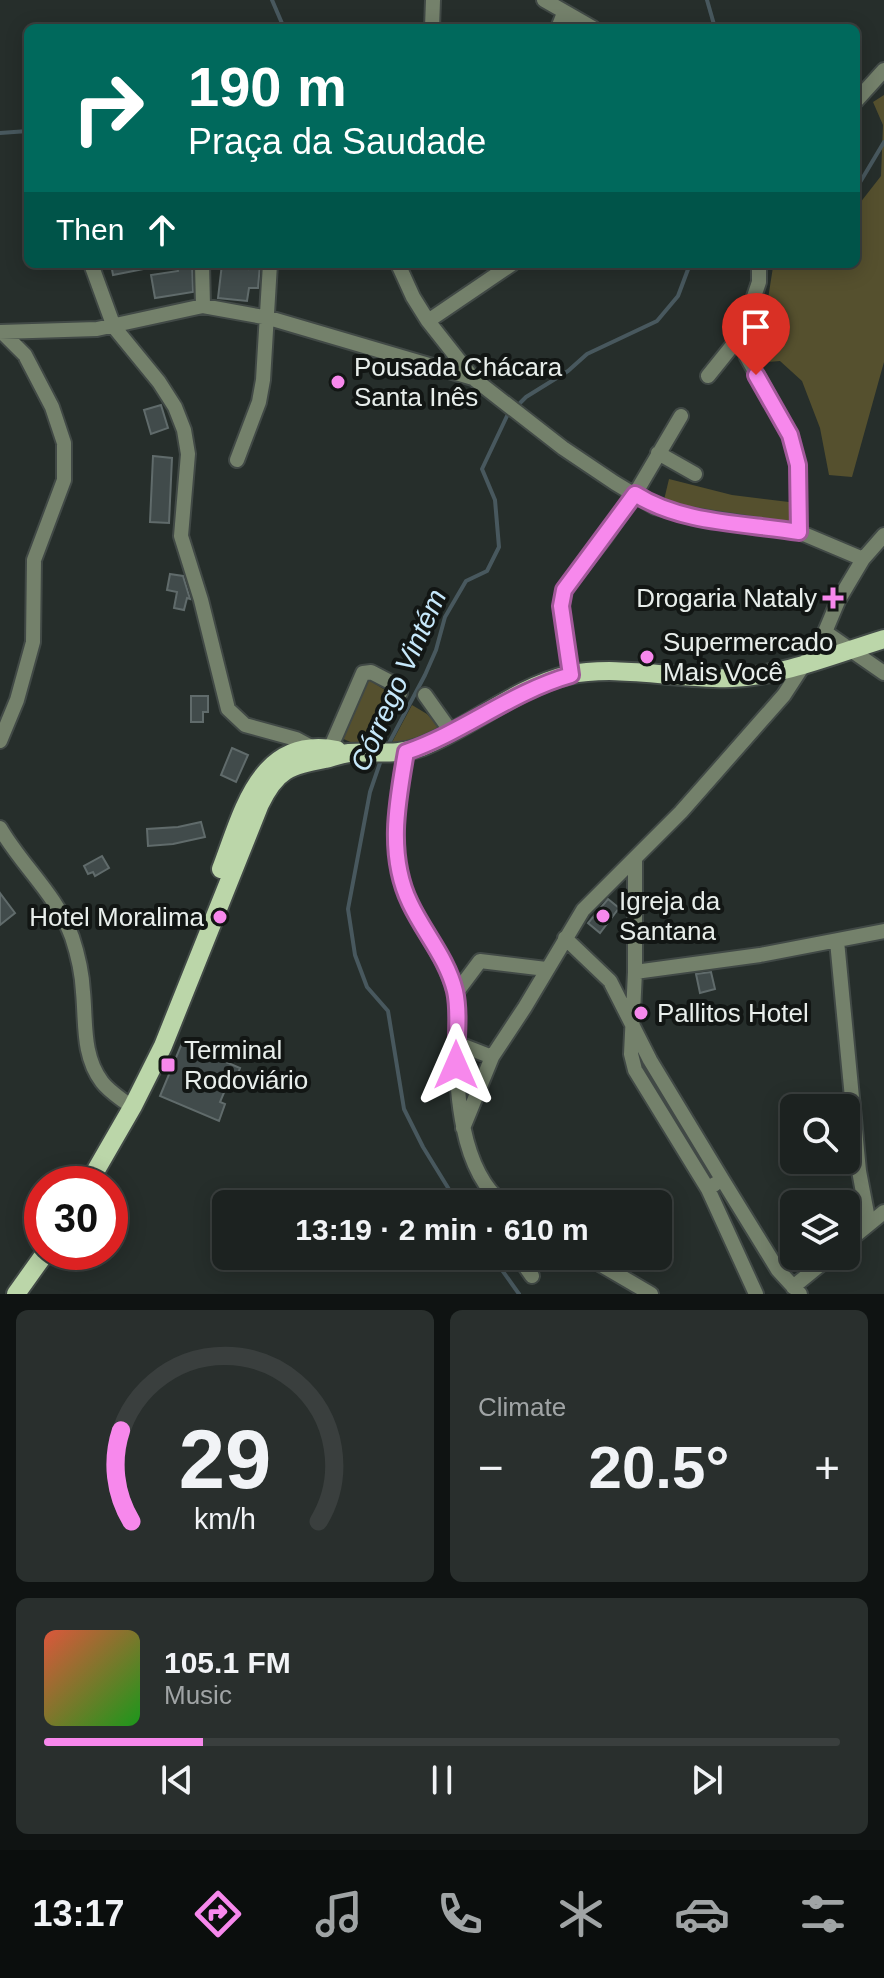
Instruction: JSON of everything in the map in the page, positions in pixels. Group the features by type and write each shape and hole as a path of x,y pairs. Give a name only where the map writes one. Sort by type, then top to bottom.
{"main road":[{"path":"98,1166 133,1106 175,1000 270,785 283,771 328,752 388,753 452,733 526,690 571,675 628,672 735,678 779,672 884,639"},
{"path":"108,1148 125,1102 175,1000"},
{"path":"16,1294 33,1270"}],"street":[{"path":"432,24 433,0"},
{"path":"544,0 585,24"},
{"path":"560,24 564,13"},
{"path":"860,97 884,70"},
{"path":"92,268 114,327 159,382 175,407 184,430 188,454 181,536 201,600 228,709 245,725 296,739 328,752 363,673 371,672 398,686 400,693"},
{"path":"202,268 203,306"},
{"path":"237,460 259,402 263,380 270,268"},
{"path":"400,268 428,321 473,378 578,458 655,507 799,532 863,559"},
{"path":"428,321 506,268"},
{"path":"708,376 741,335 759,282 759,268"},
{"path":"1,332 114,327 203,306 269,318 473,378"},
{"path":"0,741 31,654 34,560 64,480 64,443 52,407 25,355 1,332"},
{"path":"741,335 747,357 790,435 798,465 799,532"},
{"path":"571,675 561,606 564,590 635,494 681,416"},
{"path":"658,453 695,474"},
{"path":"463,1128 492,1057 583,910 681,812 784,695 825,632 838,601 863,559 884,535"},
{"path":"825,632 884,673"},
{"path":"425,695 452,733"},
{"path":"388,753 397,800 395,845 400,876 410,903 443,959 456,993 456,1088 471,1154 489,1190"},
{"path":"0,828 41,882 71,936 81,968 90,1058 99,1079 125,1102"},
{"path":"635,859 631,1054 635,1070 708,1189 756,1294"},
{"path":"635,972 760,955 884,931"},
{"path":"565,938 610,981 650,1060 778,1270 796,1291 817,1270"},
{"path":"837,941 859,1171 869,1224"},
{"path":"456,993 480,961 546,969"},
{"path":"456,1043 492,1057"},
{"path":"708,1189 722,1179"},
{"path":"860,1231 884,1212"},
{"path":"528,1270 532,1276"},
{"path":"610,1270 651,1294"}],"shaded area":[{"path":"884,95 884,362 852,477 829,475 820,428 802,381 780,361 768,362 754,342 765,318 773,268 860,268 860,203 881,176 883,125 873,102"},
{"path":"669,479 732,495 789,502 792,525 731,516 664,500"},
{"path":"367,679 392,694 362,747 339,737"},
{"path":"412,705 427,714 442,730 422,740 389,748"}],"building":[{"path":"112,268 144,268 144,269 113,275"},
{"path":"178,268 192,268 193,292 155,298 151,275 178,271"},
{"path":"222,268 260,268 258,288 249,288 247,301 218,298"},
{"path":"161,405 168,428 151,434 144,410"},
{"path":"153,456 172,458 169,523 150,522"},
{"path":"170,574 183,576 190,599 187,598 184,610 174,608 177,592 167,590"},
{"path":"191,696 208,696 208,712 203,712 203,722 191,722"},
{"path":"232,748 248,755 236,782 221,775"},
{"path":"201,822 205,837 148,846 147,829"},
{"path":"102,856 109,868 95,876 93,872 88,874 84,866"},
{"path":"0,893 15,913 0,925"},
{"name":"Igreja da Santana","path":"608,899 619,908 600,933 588,923"},
{"path":"711,972 715,989 700,993 696,974"},
{"path":"182,1043 240,1068 236,1078 231,1076 220,1102 225,1104 219,1121 160,1096"}],"waterway":[{"path":"272,0 282,24"},
{"path":"707,0 714,24"},
{"path":"0,133 24,131"},
{"path":"860,182 884,142"},
{"name":"Córrego Vintém","path":"388,745 425,675 445,617 466,581 487,571 499,547 495,500 482,469 507,416 526,397 568,371 587,354 657,321 678,296 688,268"},
{"name":"Córrego Vintém","path":"382,757 370,792 348,909 355,955 367,987 388,1011 404,1109 449,1190"},
{"name":"Córrego Vintém","path":"502,1270 519,1294"}],"place":[{"name":"Pousada Chácara Santa Inês","path":"338,382"},
{"name":"Drogaria Nataly","path":"833,598"},
{"name":"Supermercado Mais Você","path":"647,657"},
{"name":"Igreja da Santana","path":"603,916"},
{"name":"Hotel Moralima","path":"220,917"},
{"name":"Pallitos Hotel","path":"641,1013"},
{"name":"Terminal Rodoviário","path":"168,1065"}],"route":[{"path":"456,1065 456,993 443,959 410,903 400,876 395,845 397,800 406,752 452,733 526,690 571,675 561,597 568,583 635,494 655,507 688,515 799,532 798,465 790,435 756,375"}]}
